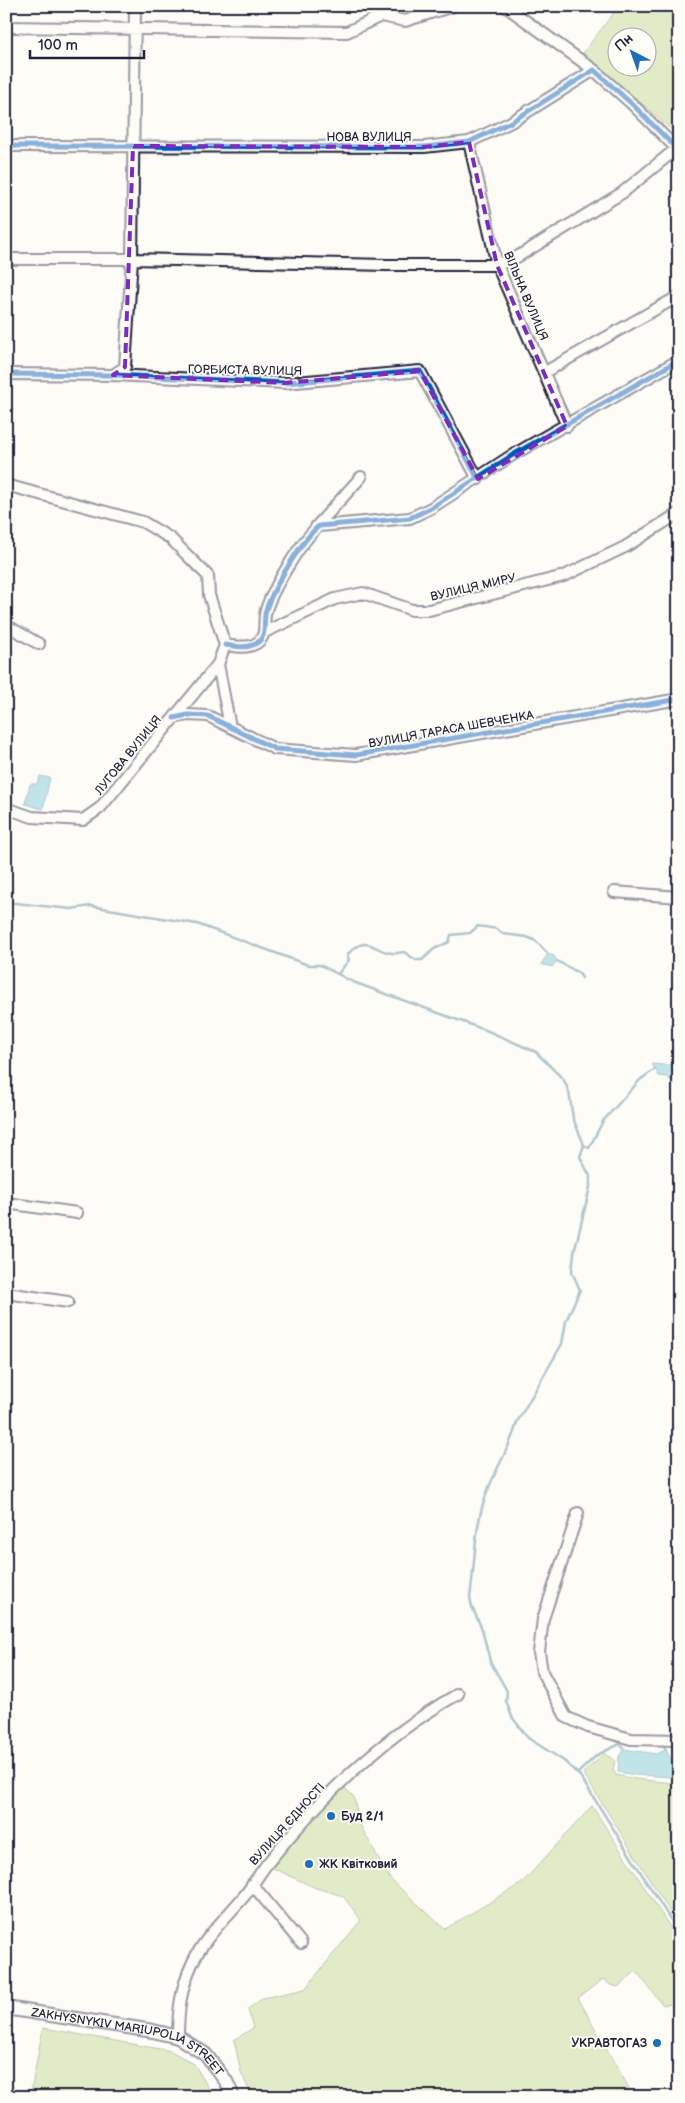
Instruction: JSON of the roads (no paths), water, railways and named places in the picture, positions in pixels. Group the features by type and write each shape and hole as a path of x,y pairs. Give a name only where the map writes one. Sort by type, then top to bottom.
{"main road":[{"name":"ZAKHYSNYKIV MARIUPOLIA STREET","path":"6,2008 153,2031 178,2037 192,2043 206,2054 226,2081 233,2097"}],"street":[{"path":"114,375 125,367 132,259 135,6"},
{"path":"6,27 346,32 380,16 405,21 453,6"},
{"path":"6,259 132,259 387,265 497,265 517,258 622,193 678,150 632,104 594,70 505,6"},
{"name":"НОВА ВУЛИЦЯ","path":"6,146 424,147 469,142 512,122 594,70"},
{"name":"ВІЛЬНА ВУЛИЦЯ","path":"469,142 497,265 567,426"},
{"path":"545,372 679,296"},
{"path":"314,530 326,524 410,518 431,508 510,456 567,426 679,360"},
{"name":"ГОРБИСТА ВУЛИЦЯ","path":"6,374 114,375 285,383 420,371 478,478"},
{"path":"265,632 265,612 273,592 314,530 361,477"},
{"path":"6,484 143,522 170,538 208,576 210,595 225,644 218,664 230,727"},
{"name":"ВУЛИЦЯ МИРУ","path":"225,644 243,647 256,644 265,632 335,599 362,593 412,610 429,610 556,578 624,547 679,513"},
{"path":"6,625 40,644"},
{"name":"ЛУГОВА ВУЛИЦЯ","path":"6,808 32,817 83,820 100,808 218,664"},
{"name":"ВУЛИЦЯ ТАРАСА ШЕВЧЕНКА","path":"174,718 208,716 275,749 356,755 679,700"},
{"path":"614,892 679,897"},
{"path":"6,1203 77,1213"},
{"path":"6,1292 68,1302"},
{"path":"578,1512 543,1620 539,1652 542,1672 566,1717 588,1727 631,1739 678,1740"},
{"name":"ВУЛИЦЯ ЄДНОСТІ","path":"178,2037 179,2001 192,1963 217,1926 266,1865 315,1810 374,1753 422,1715 458,1694"},
{"path":"252,1884 301,1944"}],"water":[{"path":"40,776 50,778 43,809 25,804 30,784 37,784"},
{"path":"548,954 554,956 557,961 552,967 541,964"},
{"path":"679,1058 679,1088 667,1077 659,1076 652,1064 670,1065"},
{"path":"624,1749 656,1754 666,1750 675,1767 674,1777 618,1772 619,1756"}],"waterway":[{"path":"6,902 71,909 91,906 197,924 308,965 320,965 353,982 488,1031 536,1052 564,1080 569,1092 573,1118 584,1145 580,1157 590,1176 590,1187 574,1253 572,1272 580,1290 566,1321 562,1344 517,1422 510,1442 487,1491 476,1537 470,1597 472,1607 482,1629 490,1661 507,1691 506,1701 512,1717 528,1738 564,1761 580,1776 679,1933"},
{"path":"338,974 349,960 347,955 360,945 371,945 386,952 404,952 416,960 422,960 434,949 449,942 451,935 470,933 478,926 497,929 503,934 527,937 536,941 548,954"},
{"path":"557,961 579,973 582,978"},
{"path":"584,1145 589,1148 603,1121 640,1080 655,1069"},
{"path":"578,1773 597,1755 620,1744 624,1749"},
{"path":"663,1744 666,1750"}],"place":[{"name":"Буд 2/1","path":"331,1816"},
{"name":"ЖК Квітковий","path":"309,1864"},
{"name":"УКРАВТОГАЗ","path":"657,2043"}]}
